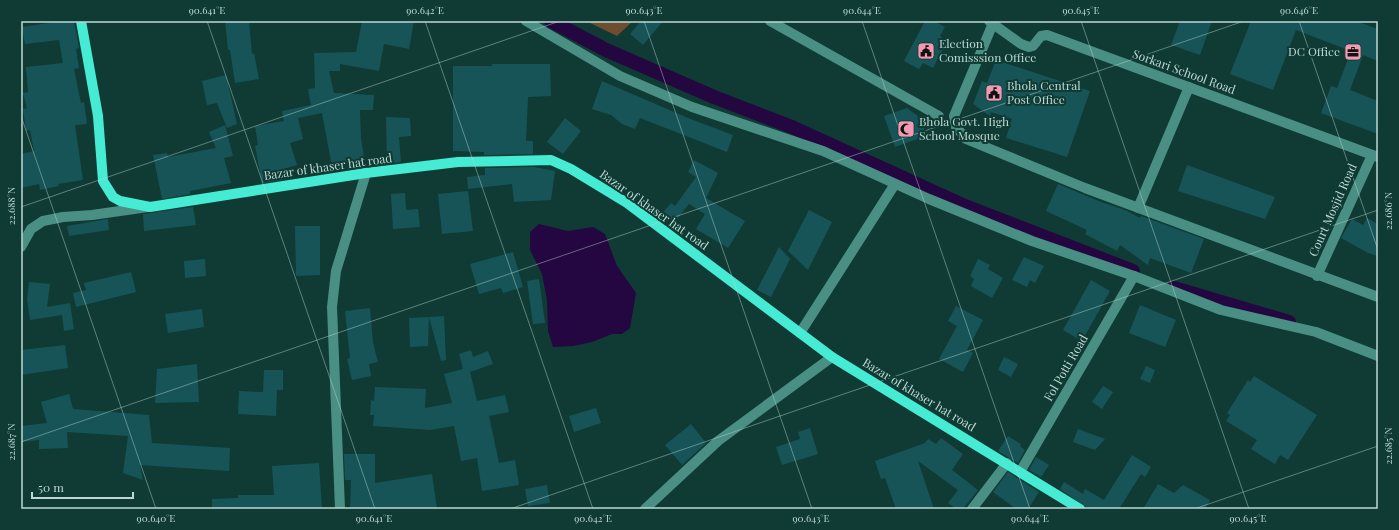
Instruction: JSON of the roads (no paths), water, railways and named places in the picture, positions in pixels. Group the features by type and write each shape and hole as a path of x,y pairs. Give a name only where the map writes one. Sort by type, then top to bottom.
{"main road":[{"name":"Bazar of khaser hat road","path":"81,21 98,116 103,181 113,197 120,201 150,207 366,173 458,162 551,160 571,169 627,203 832,357 1080,509"}],"street":[{"path":"526,21 620,76 692,107 823,151 896,184 1032,241 1134,276 1220,310 1316,332 1378,356"},
{"path":"992,22 954,116 956,127 966,139 1138,208 1317,276 1378,297"},
{"name":"Sorkari School Road","path":"992,22 1021,44 1029,47 1033,46 1041,36 1047,35 1375,156"},
{"path":"773,23 822,52 939,116"},
{"path":"1138,208 1189,87"},
{"name":"Court Mosjid Road","path":"1317,276 1375,156"},
{"path":"340,509 332,307 336,271 366,173"},
{"path":"800,333 896,184"},
{"path":"21,247 31,229 43,221 63,217 92,215 150,207"},
{"name":"Fol Potti Road","path":"1020,472 1134,276"},
{"path":"645,509 718,441 832,357"},
{"path":"972,509 1007,464"}],"waterway":[{"path":"551,21 606,50 714,97 792,127 965,206 1133,271"},
{"path":"1174,288 1289,322"}],"place":[{"name":"Election Comisssion Office","path":"926,51"},
{"name":"DC Office","path":"1353,52"},
{"name":"Bhola Central Post Office","path":"994,93"},
{"name":"Bhola Govt. High School Mosque","path":"906,129"}]}
